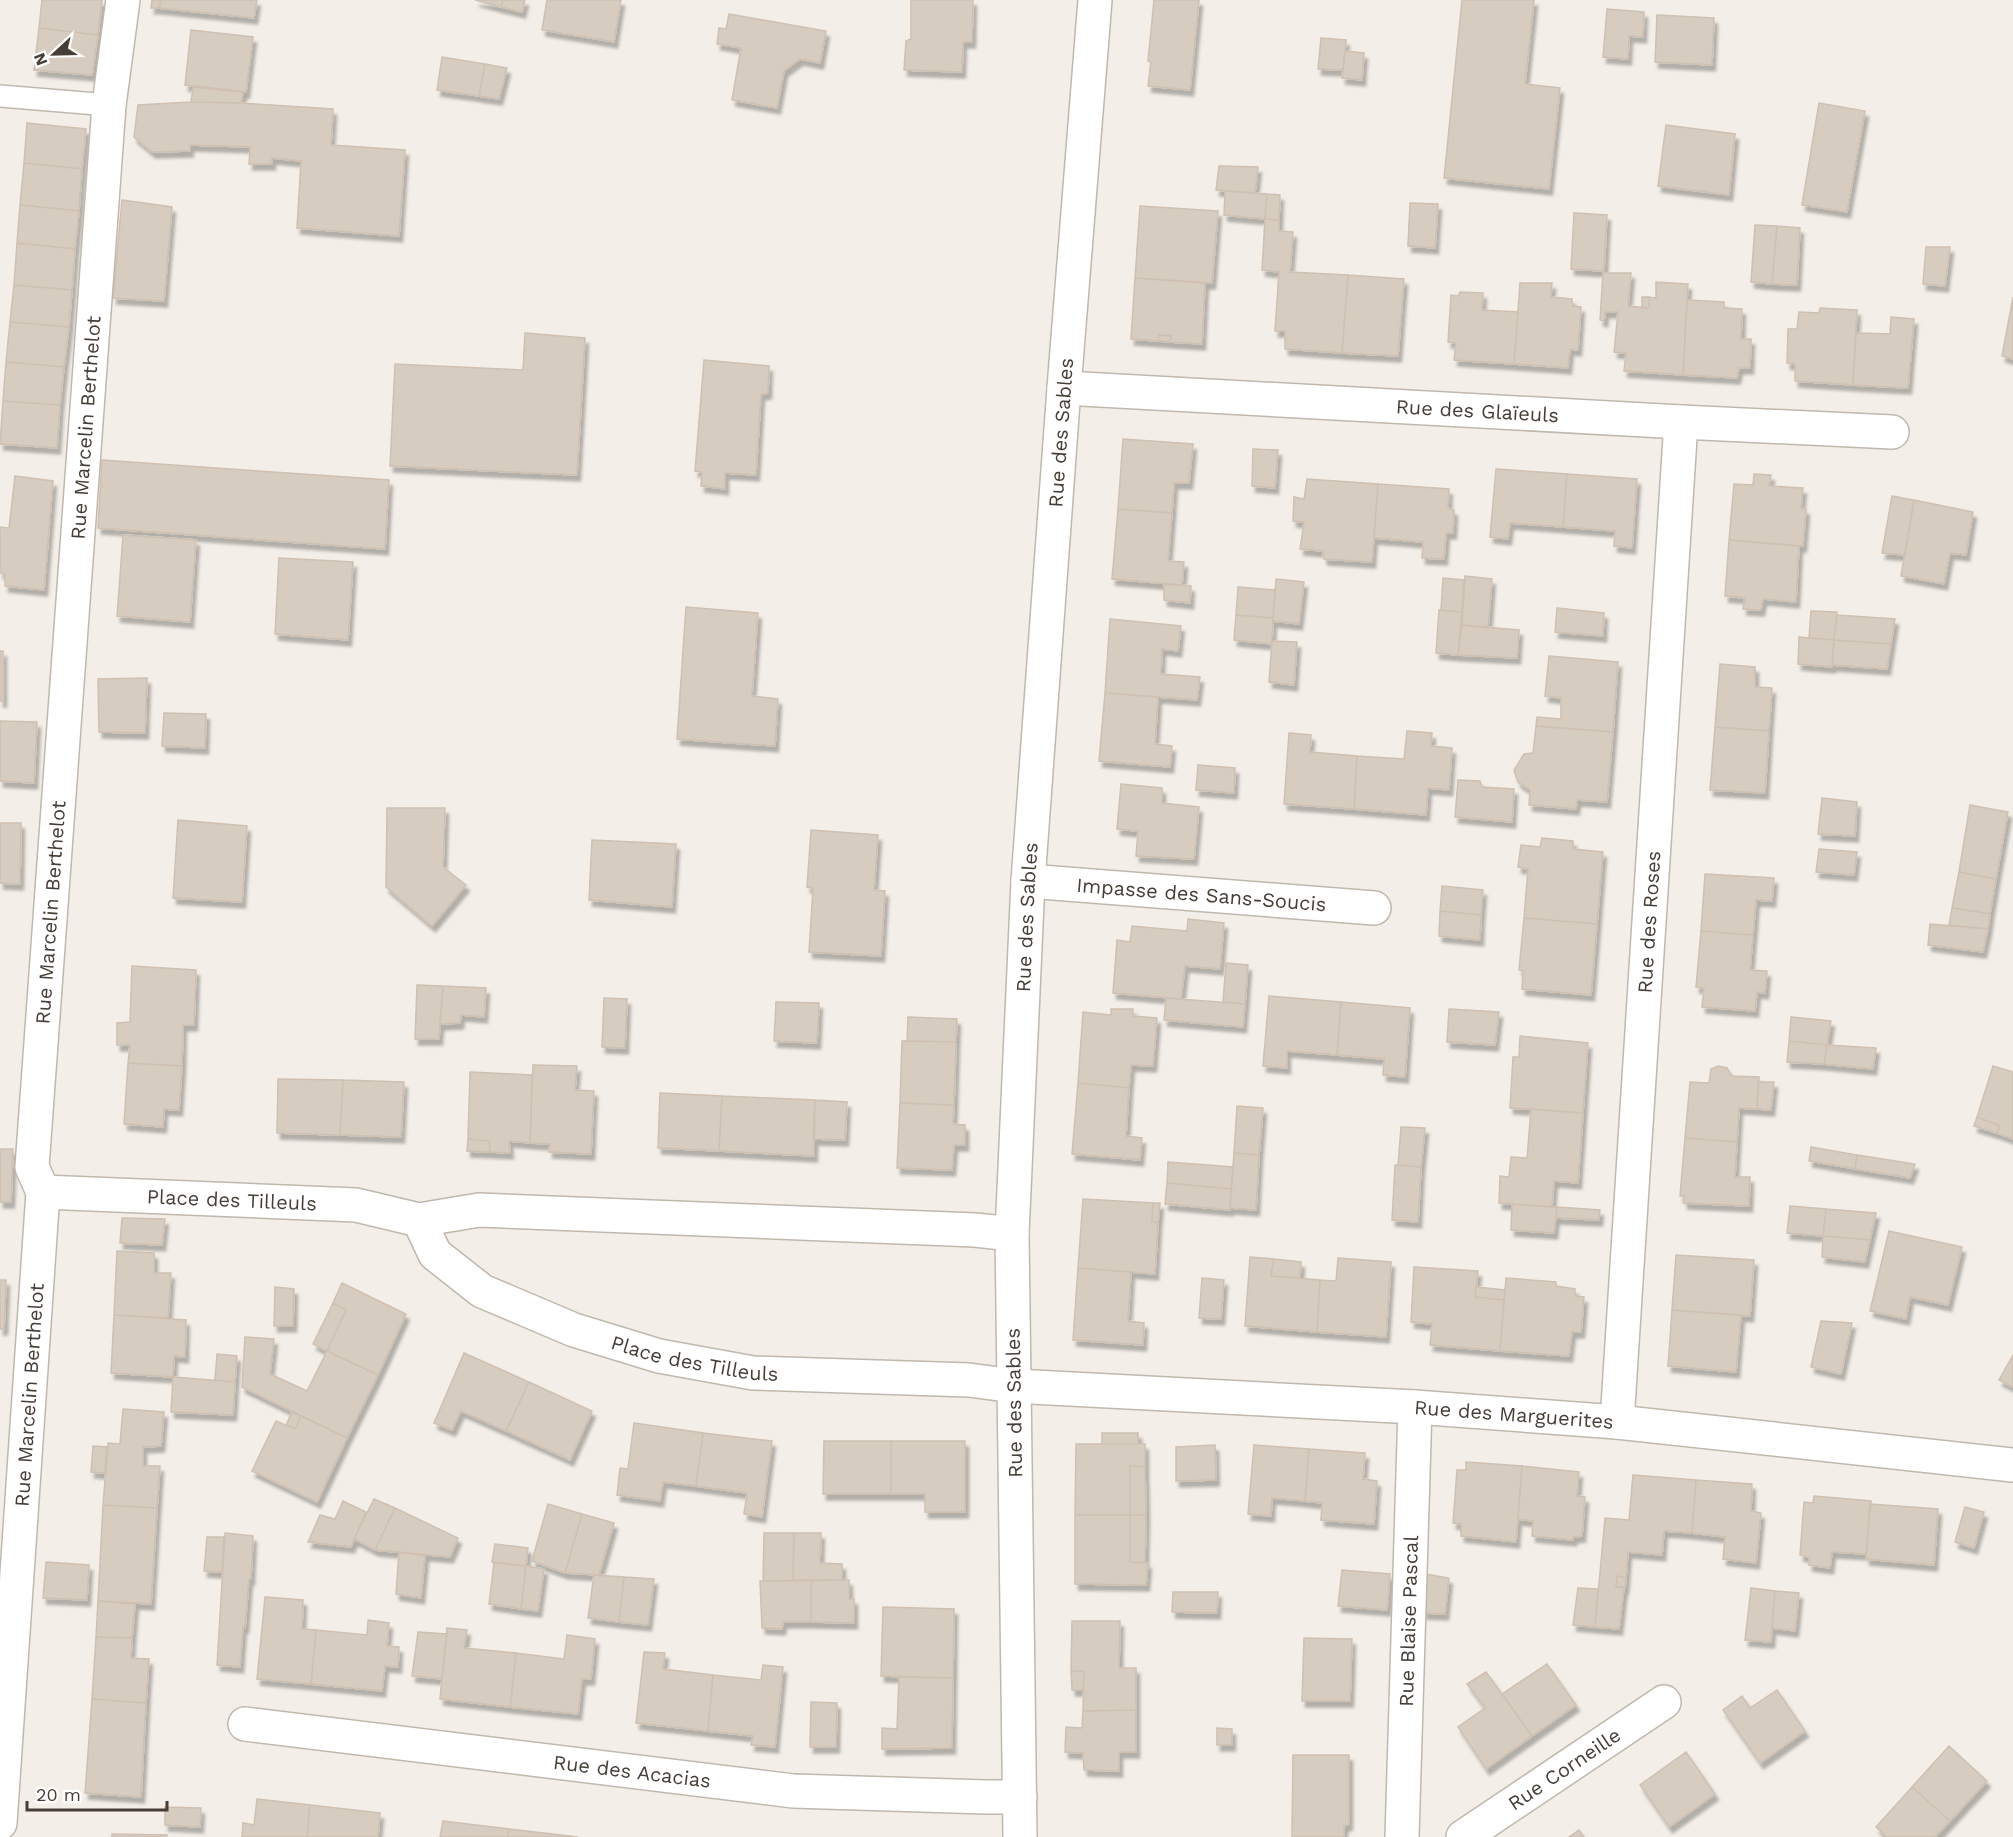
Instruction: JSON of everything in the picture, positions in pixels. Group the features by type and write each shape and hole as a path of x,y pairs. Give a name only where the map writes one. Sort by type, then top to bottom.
{"street":[{"name":"Rue Marcelin Berthelot","path":"0,1823 43,1192 32,1167 110,105 123,0"},
{"name":"Rue des Sables","path":"1020,1837 1012,1234 1028,881 1095,0"},
{"name":"Rue des Glaïeuls","path":"1064,388 1892,432"},
{"name":"Rue des Roses","path":"1617,1422 1681,422"},
{"name":"Impasse des Sans-Soucis","path":"1028,881 1374,908"},
{"name":"Place des Tilleuls","path":"43,1192 356,1205 419,1220 479,1210 975,1230 1012,1234"},
{"name":"Place des Tilleuls","path":"419,1220 435,1254 482,1291 574,1330 660,1356 753,1373 969,1380 1014,1386"},
{"name":"Rue des Marguerites","path":"1014,1386 1415,1407 1617,1422 2013,1466"},
{"name":"Rue Blaise Pascal","path":"1402,1837 1415,1407"},
{"name":"Rue Corneille","path":"1464,1837 1664,1702"},
{"name":"Rue des Acacias","path":"245,1724 793,1791 1020,1797"}],"lane":[{"path":"0,96 110,105"}],"building":[{"path":"42,0 102,0 98,35 39,28"},
{"path":"152,0 161,0 159,8 151,8"},
{"path":"161,0 257,0 254,18 159,8"},
{"path":"475,0 503,0 501,7"},
{"path":"503,0 525,0 522,12 501,7"},
{"path":"547,0 621,0 614,42 542,30"},
{"path":"911,0 973,0 972,42 963,42 962,72 904,70 906,41 911,39"},
{"path":"1154,0 1199,0 1190,90 1148,86"},
{"path":"1462,0 1534,0 1525,84 1560,88 1549,189 1444,178"},
{"path":"1607,9 1644,12 1643,37 1629,36 1628,59 1603,57"},
{"path":"729,14 826,31 820,63 800,59 784,71 777,108 732,100 741,48 717,44 719,28 726,29"},
{"path":"1657,15 1714,18 1712,65 1655,62"},
{"path":"39,28 98,35 92,75 34,70"},
{"path":"191,30 253,37 246,92 185,85"},
{"path":"1321,38 1346,40 1343,70 1318,69"},
{"path":"1345,51 1364,53 1362,80 1342,78"},
{"path":"442,57 485,64 479,96 437,90"},
{"path":"485,64 507,68 499,99 479,96"},
{"path":"193,87 243,92 241,103 191,102"},
{"path":"191,102 333,109 331,145 405,150 399,236 297,228 301,161 272,158 272,164 249,164 250,147 190,145 190,151 152,152 134,137 138,105"},
{"path":"1819,103 1865,111 1847,212 1802,205"},
{"path":"27,123 86,129 82,169 24,163"},
{"path":"1666,125 1735,134 1729,195 1658,186"},
{"path":"24,163 82,169 79,211 20,205"},
{"path":"1219,166 1258,167 1255,193 1216,190"},
{"path":"1225,191 1267,194 1265,219 1224,215"},
{"path":"1267,194 1280,195 1279,220 1265,219"},
{"path":"122,200 172,207 164,301 113,298"},
{"path":"1410,203 1438,204 1435,248 1408,246"},
{"path":"20,205 79,211 75,249 17,243"},
{"path":"1140,206 1218,211 1212,283 1135,278"},
{"path":"1574,213 1607,215 1604,271 1571,269"},
{"path":"1265,219 1279,220 1279,231 1293,232 1290,272 1348,275 1342,353 1285,349 1285,331 1275,331 1279,272 1262,270"},
{"path":"1755,225 1777,226 1772,284 1751,282"},
{"path":"1777,226 1800,228 1797,285 1772,284"},
{"path":"17,243 75,249 72,290 14,285"},
{"path":"1926,247 1950,247 1945,286 1923,284"},
{"path":"1603,273 1631,273 1628,306 1649,308 1649,297 1656,298 1656,282 1688,284 1683,375 1624,371 1626,353 1614,352 1618,312 1605,312 1604,321 1600,320"},
{"path":"1348,275 1404,279 1398,356 1342,353"},
{"path":"1135,278 1205,283 1202,344 1170,342 1171,336 1159,335 1158,341 1131,339"},
{"path":"1520,283 1552,283 1551,297 1572,299 1573,306 1581,307 1578,350 1570,349 1568,368 1514,364"},
{"path":"14,285 72,290 69,327 10,322"},
{"path":"1460,292 1483,293 1482,310 1518,312 1514,364 1454,360 1456,343 1448,342 1451,295 1458,296"},
{"path":"1642,297 1649,297 1649,308 1642,308"},
{"path":"2013,297 2013,359 2002,356"},
{"path":"1687,300 1724,302 1724,308 1742,309 1741,339 1751,339 1750,368 1739,368 1737,378 1683,375"},
{"path":"1820,308 1857,310 1853,385 1795,381 1795,364 1787,363 1788,329 1797,329 1799,312 1819,313"},
{"path":"1891,317 1914,319 1908,388 1853,385 1856,333 1890,334"},
{"path":"10,322 69,327 64,367 6,362"},
{"path":"525,333 585,338 577,475 390,466 395,364 523,370"},
{"path":"1159,335 1171,336 1170,342 1158,341"},
{"path":"704,360 769,366 768,393 761,394 756,475 725,473 725,489 701,486 702,472 695,471"},
{"path":"6,362 64,367 60,405 3,401"},
{"path":"3,401 60,405 57,448 0,444"},
{"path":"1123,439 1193,444 1189,483 1174,483 1172,513 1118,509"},
{"path":"1253,449 1278,450 1275,488 1252,486"},
{"path":"102,460 389,480 385,549 98,528"},
{"path":"1496,469 1567,474 1563,527 1510,523 1508,539 1490,537"},
{"path":"1567,474 1637,479 1632,548 1614,546 1615,531 1563,527"},
{"path":"1754,474 1771,475 1769,486 1803,488 1801,508 1806,509 1803,546 1729,540 1734,484 1753,485"},
{"path":"15,476 53,481 44,590 5,586 5,574 0,573 0,527 9,528"},
{"path":"1307,479 1378,484 1372,562 1324,559 1323,551 1300,549 1304,522 1293,521 1294,497 1304,499"},
{"path":"1378,484 1449,489 1448,508 1454,510 1453,533 1446,533 1444,559 1422,558 1423,542 1374,538"},
{"path":"1892,496 1914,500 1905,555 1882,553"},
{"path":"1914,500 1973,512 1966,555 1950,553 1944,584 1901,576"},
{"path":"1118,509 1172,513 1168,561 1184,562 1182,585 1112,579"},
{"path":"123,535 196,540 190,622 117,616"},
{"path":"1729,540 1799,546 1796,602 1763,599 1761,610 1743,609 1745,598 1725,596"},
{"path":"279,558 353,562 348,640 275,634"},
{"path":"1465,576 1492,579 1488,628 1462,625"},
{"path":"1443,578 1464,580 1462,612 1441,610"},
{"path":"1276,579 1304,582 1299,624 1273,621"},
{"path":"1164,584 1191,586 1190,603 1164,600"},
{"path":"1238,587 1275,590 1273,618 1236,615"},
{"path":"686,607 758,613 752,696 778,699 775,746 677,739"},
{"path":"1557,608 1604,613 1603,636 1555,632"},
{"path":"1439,610 1462,612 1458,655 1436,653"},
{"path":"1811,611 1837,612 1834,640 1809,638"},
{"path":"1236,615 1273,618 1272,644 1234,640"},
{"path":"1837,615 1895,619 1891,644 1834,640"},
{"path":"1110,619 1181,626 1178,651 1162,649 1161,674 1200,677 1197,700 1105,693"},
{"path":"1462,625 1519,630 1517,658 1458,655"},
{"path":"1799,637 1834,640 1832,667 1798,664"},
{"path":"1834,640 1891,644 1887,669 1832,665"},
{"path":"1272,641 1297,642 1294,685 1269,682"},
{"path":"0,651 3,651 3,701 0,701"},
{"path":"1549,656 1618,662 1613,732 1536,726 1537,717 1561,719 1561,698 1545,696"},
{"path":"1720,664 1755,667 1755,687 1772,688 1769,731 1715,727"},
{"path":"147,678 145,733 99,732 98,679"},
{"path":"1105,693 1158,697 1155,744 1172,746 1170,767 1099,761"},
{"path":"164,713 206,714 205,748 162,746"},
{"path":"0,721 37,722 34,783 0,781"},
{"path":"1536,726 1613,732 1607,802 1577,800 1576,809 1529,805 1530,790 1518,782 1514,770 1524,754 1533,753"},
{"path":"1715,727 1769,731 1765,793 1710,790"},
{"path":"1407,731 1432,733 1431,746 1452,748 1449,790 1428,788 1426,815 1354,809 1357,756 1404,759"},
{"path":"1289,733 1311,735 1310,752 1357,756 1354,809 1284,804"},
{"path":"1198,765 1235,768 1234,793 1196,790"},
{"path":"1458,780 1480,781 1482,787 1514,789 1512,822 1455,817"},
{"path":"1121,784 1162,788 1162,803 1199,807 1194,859 1136,856 1138,831 1117,829"},
{"path":"1822,798 1857,802 1855,836 1818,834"},
{"path":"1970,805 2008,812 1996,879 1959,872"},
{"path":"387,808 445,808 443,867 466,885 432,926 386,887"},
{"path":"178,820 247,826 242,902 173,898"},
{"path":"0,823 21,823 20,884 0,883"},
{"path":"811,830 878,835 874,890 885,891 881,956 809,952 813,888 807,887"},
{"path":"1542,838 1573,841 1573,849 1603,852 1597,924 1524,918 1528,869 1518,867 1521,845 1540,847"},
{"path":"592,840 676,844 672,907 589,900"},
{"path":"1819,849 1857,852 1854,875 1816,872"},
{"path":"1959,872 1996,879 1990,914 1952,908"},
{"path":"1705,874 1774,878 1772,901 1756,900 1753,935 1701,931"},
{"path":"1442,886 1483,890 1481,915 1440,911"},
{"path":"1952,908 1990,914 1988,929 1949,925"},
{"path":"1440,911 1481,915 1480,940 1439,936"},
{"path":"1524,918 1597,924 1591,995 1522,989 1523,971 1519,970"},
{"path":"1188,919 1224,923 1220,969 1185,966 1181,999 1113,993 1117,940 1130,942 1132,926 1187,931"},
{"path":"1930,924 1988,929 1983,952 1928,945"},
{"path":"1701,931 1753,935 1750,970 1767,971 1765,993 1757,992 1755,1011 1702,1007 1704,988 1696,987"},
{"path":"1226,963 1248,965 1245,1004 1223,1002"},
{"path":"132,966 196,970 194,1025 183,1025 182,1066 128,1063 130,1045 117,1045 117,1023 130,1022"},
{"path":"417,985 443,986 439,1039 415,1039"},
{"path":"443,986 486,988 484,1017 461,1015 460,1023 440,1024"},
{"path":"1269,996 1341,1002 1337,1055 1287,1051 1287,1068 1263,1066"},
{"path":"604,998 627,999 625,1048 602,1047"},
{"path":"1166,998 1245,1004 1243,1027 1164,1020"},
{"path":"776,1002 819,1003 817,1043 774,1041"},
{"path":"1341,1002 1410,1008 1405,1077 1383,1075 1384,1059 1337,1055"},
{"path":"1111,1009 1133,1009 1133,1016 1157,1018 1153,1066 1131,1065 1129,1088 1078,1083 1083,1012 1111,1015"},
{"path":"1449,1009 1499,1012 1495,1045 1447,1042"},
{"path":"908,1017 957,1019 956,1042 907,1041"},
{"path":"1791,1017 1831,1021 1827,1045 1789,1041"},
{"path":"1520,1036 1588,1043 1583,1113 1510,1108 1513,1057 1519,1057"},
{"path":"902,1041 956,1042 954,1105 900,1103"},
{"path":"1789,1041 1827,1045 1824,1064 1787,1062"},
{"path":"1827,1045 1876,1048 1873,1069 1824,1064"},
{"path":"128,1063 182,1066 179,1110 164,1109 163,1127 124,1124"},
{"path":"533,1065 577,1066 575,1090 594,1091 591,1154 549,1152 550,1144 530,1143"},
{"path":"1718,1066 1727,1068 1732,1076 1759,1077 1757,1109 1739,1108 1737,1142 1685,1138 1690,1082 1709,1083 1711,1069"},
{"path":"1993,1066 2013,1072 2013,1139 1997,1133 2000,1126 1977,1117"},
{"path":"470,1072 532,1075 530,1143 509,1141 510,1153 490,1152 489,1141 468,1139"},
{"path":"278,1079 343,1080 340,1135 277,1133"},
{"path":"343,1080 404,1082 401,1137 340,1135"},
{"path":"1758,1082 1774,1082 1771,1110 1757,1109"},
{"path":"1078,1083 1129,1088 1126,1136 1142,1138 1140,1160 1072,1154"},
{"path":"660,1093 722,1096 719,1151 658,1148"},
{"path":"722,1096 815,1100 814,1156 719,1151"},
{"path":"815,1100 847,1102 845,1140 813,1139"},
{"path":"900,1103 954,1105 953,1124 965,1125 965,1145 954,1145 952,1170 897,1168"},
{"path":"1237,1106 1263,1108 1259,1155 1234,1153"},
{"path":"1531,1109 1583,1113 1578,1183 1554,1181 1552,1207 1499,1203 1500,1176 1509,1177 1511,1157 1527,1158"},
{"path":"1977,1117 2000,1126 1997,1133 1974,1126"},
{"path":"1401,1127 1425,1128 1421,1167 1398,1165"},
{"path":"1685,1138 1737,1142 1735,1177 1750,1177 1749,1206 1684,1203 1684,1196 1680,1196"},
{"path":"468,1139 489,1141 490,1152 467,1151"},
{"path":"1811,1147 1857,1155 1855,1169 1809,1161"},
{"path":"0,1149 13,1149 11,1202 0,1202"},
{"path":"1234,1153 1259,1155 1256,1210 1230,1208"},
{"path":"1857,1155 1915,1164 1910,1178 1855,1169"},
{"path":"1168,1162 1233,1167 1231,1189 1167,1183"},
{"path":"1395,1165 1421,1167 1418,1222 1392,1220"},
{"path":"1167,1183 1231,1189 1230,1210 1165,1204"},
{"path":"1083,1199 1153,1203 1152,1221 1158,1223 1155,1274 1078,1268"},
{"path":"1153,1203 1160,1203 1158,1223 1152,1221"},
{"path":"1512,1204 1557,1207 1554,1233 1511,1230"},
{"path":"1790,1206 1826,1209 1823,1236 1787,1233"},
{"path":"1557,1207 1600,1210 1599,1220 1556,1218"},
{"path":"1826,1209 1876,1213 1870,1240 1823,1236"},
{"path":"122,1218 165,1219 162,1245 120,1243"},
{"path":"1889,1231 1962,1247 1948,1305 1910,1297 1906,1319 1870,1311"},
{"path":"1823,1236 1870,1240 1865,1262 1822,1257"},
{"path":"117,1251 154,1253 154,1273 171,1273 168,1318 114,1315"},
{"path":"1676,1255 1754,1260 1750,1316 1672,1310"},
{"path":"1250,1257 1274,1259 1271,1276 1320,1280 1317,1332 1245,1326"},
{"path":"1338,1258 1391,1262 1386,1337 1317,1332 1320,1280 1336,1281"},
{"path":"1274,1259 1301,1262 1300,1278 1271,1276"},
{"path":"1414,1267 1478,1271 1475,1297 1504,1300 1500,1351 1430,1345 1432,1324 1411,1322"},
{"path":"1078,1268 1131,1272 1128,1321 1144,1323 1143,1345 1073,1340"},
{"path":"1202,1278 1224,1280 1221,1319 1199,1318"},
{"path":"1506,1278 1556,1282 1556,1286 1575,1289 1575,1296 1584,1297 1581,1332 1572,1332 1569,1356 1500,1351"},
{"path":"0,1280 6,1280 4,1329 0,1329"},
{"path":"342,1283 406,1314 378,1375 327,1351 346,1310 333,1303"},
{"path":"275,1287 294,1289 293,1326 274,1326"},
{"path":"1476,1287 1505,1290 1504,1300 1475,1297"},
{"path":"333,1303 346,1310 327,1351 313,1344"},
{"path":"1672,1310 1741,1315 1736,1372 1668,1366"},
{"path":"114,1315 186,1320 185,1357 174,1356 173,1377 111,1373"},
{"path":"1821,1321 1852,1323 1841,1374 1811,1367"},
{"path":"245,1337 274,1339 270,1374 307,1391 327,1351 378,1375 347,1438 242,1387"},
{"path":"464,1353 529,1382 506,1431 461,1411 452,1430 434,1423"},
{"path":"217,1354 237,1356 235,1382 215,1380"},
{"path":"2013,1355 2013,1387 1999,1380"},
{"path":"173,1377 235,1382 233,1415 171,1412"},
{"path":"529,1382 592,1411 570,1460 506,1431"},
{"path":"123,1409 164,1412 161,1446 143,1447 143,1466 160,1466 157,1508 103,1505 108,1443 120,1444"},
{"path":"292,1412 301,1416 295,1429 286,1425"},
{"path":"301,1416 347,1438 317,1502 252,1471 276,1421 295,1429"},
{"path":"634,1423 703,1433 696,1486 663,1482 660,1501 617,1495 620,1468 628,1469"},
{"path":"703,1433 772,1441 762,1517 744,1514 747,1493 696,1486"},
{"path":"1102,1433 1138,1433 1138,1444 1102,1444"},
{"path":"824,1441 891,1441 891,1494 823,1494"},
{"path":"891,1441 965,1441 965,1512 925,1512 925,1494 891,1494"},
{"path":"1076,1444 1145,1444 1145,1467 1130,1466 1130,1515 1075,1515"},
{"path":"1215,1445 1216,1480 1176,1481 1176,1447"},
{"path":"1254,1445 1309,1449 1305,1501 1272,1498 1271,1516 1248,1514"},
{"path":"93,1446 107,1447 105,1473 91,1472"},
{"path":"1309,1449 1365,1453 1363,1479 1377,1481 1374,1524 1321,1520 1322,1503 1305,1501"},
{"path":"1466,1462 1522,1466 1516,1542 1461,1536 1461,1524 1453,1523 1457,1470 1466,1470"},
{"path":"1130,1466 1145,1467 1146,1515 1130,1515"},
{"path":"1522,1466 1579,1472 1577,1496 1585,1497 1582,1536 1573,1537 1573,1540 1532,1536 1533,1521 1518,1519"},
{"path":"1633,1475 1696,1480 1692,1533 1664,1531 1662,1555 1628,1552 1626,1578 1617,1576 1616,1587 1624,1587 1619,1629 1595,1627 1605,1518 1629,1520"},
{"path":"1696,1480 1752,1484 1751,1511 1761,1513 1756,1563 1723,1559 1725,1537 1692,1533"},
{"path":"1814,1496 1871,1501 1866,1554 1832,1552 1830,1568 1809,1565 1809,1557 1800,1555 1804,1502 1813,1503"},
{"path":"374,1499 395,1508 375,1550 354,1539"},
{"path":"343,1501 366,1512 351,1547 308,1542 320,1515 335,1519"},
{"path":"548,1504 582,1514 565,1573 532,1561"},
{"path":"1870,1504 1938,1509 1934,1565 1866,1559"},
{"path":"103,1505 157,1508 151,1604 98,1601"},
{"path":"1965,1507 1984,1512 1974,1548 1955,1542"},
{"path":"395,1508 458,1538 450,1557 375,1550"},
{"path":"582,1514 614,1523 599,1575 565,1573"},
{"path":"1075,1515 1130,1515 1130,1562 1148,1563 1146,1585 1075,1584"},
{"path":"1130,1515 1146,1515 1145,1563 1130,1562"},
{"path":"225,1533 253,1536 251,1579 249,1579 245,1627 243,1626 240,1667 217,1665"},
{"path":"764,1533 794,1533 793,1581 763,1581"},
{"path":"794,1533 821,1533 820,1563 842,1564 842,1580 793,1581"},
{"path":"207,1537 224,1537 222,1572 204,1571"},
{"path":"495,1544 528,1548 526,1566 492,1562"},
{"path":"399,1552 425,1556 421,1598 396,1594"},
{"path":"46,1562 89,1565 87,1600 43,1598"},
{"path":"494,1563 526,1566 521,1609 489,1604"},
{"path":"526,1566 544,1569 538,1611 521,1609"},
{"path":"1342,1570 1390,1574 1387,1610 1338,1606"},
{"path":"1426,1574 1449,1578 1445,1614 1423,1613"},
{"path":"594,1575 624,1577 619,1622 588,1618"},
{"path":"1617,1576 1626,1578 1625,1588 1616,1587"},
{"path":"624,1577 654,1579 648,1625 619,1622"},
{"path":"811,1580 849,1580 849,1599 854,1599 854,1623 811,1622"},
{"path":"811,1580 811,1622 783,1622 782,1629 762,1628 760,1581"},
{"path":"1578,1588 1598,1589 1595,1627 1573,1625"},
{"path":"1751,1588 1775,1591 1771,1642 1745,1640"},
{"path":"1775,1591 1799,1593 1795,1631 1772,1628"},
{"path":"1173,1592 1218,1592 1217,1613 1172,1612"},
{"path":"265,1597 303,1600 302,1629 316,1630 311,1684 257,1679"},
{"path":"98,1601 135,1604 132,1638 96,1637"},
{"path":"883,1607 954,1609 953,1678 881,1676"},
{"path":"368,1620 389,1623 387,1646 399,1647 398,1667 385,1666 382,1691 311,1684 316,1630 367,1635"},
{"path":"1072,1621 1120,1621 1119,1668 1136,1668 1136,1710 1083,1711 1084,1671 1071,1671"},
{"path":"447,1628 467,1630 464,1648 516,1653 510,1707 440,1699"},
{"path":"418,1632 447,1634 442,1679 412,1676"},
{"path":"567,1635 595,1639 591,1679 582,1679 578,1714 510,1707 516,1653 564,1659"},
{"path":"96,1637 132,1638 131,1658 149,1659 146,1703 92,1699"},
{"path":"1304,1638 1352,1639 1350,1701 1302,1701"},
{"path":"644,1652 665,1653 663,1669 713,1675 708,1731 636,1723"},
{"path":"1547,1664 1576,1705 1532,1736 1502,1694"},
{"path":"763,1665 783,1667 775,1747 751,1745 753,1736 708,1731 713,1675 761,1680"},
{"path":"1071,1671 1084,1671 1083,1690 1072,1690"},
{"path":"1486,1672 1532,1736 1486,1769 1458,1727 1485,1708 1467,1684"},
{"path":"899,1677 953,1678 952,1748 882,1749 882,1728 897,1729"},
{"path":"1777,1690 1805,1731 1760,1763 1723,1710 1742,1696 1750,1708"},
{"path":"92,1699 146,1703 141,1797 85,1793"},
{"path":"811,1702 837,1703 836,1747 810,1747"},
{"path":"1136,1710 1136,1752 1119,1752 1119,1771 1084,1770 1083,1753 1065,1752 1066,1727 1082,1728 1083,1711"},
{"path":"1217,1728 1232,1729 1232,1745 1217,1745"},
{"path":"1949,1746 1987,1781 1950,1821 1912,1787"},
{"path":"1686,1752 1715,1794 1669,1827 1640,1785"},
{"path":"1293,1755 1349,1755 1349,1824 1344,1826 1344,1837 1292,1837"},
{"path":"1912,1787 1950,1821 1935,1837 1887,1837 1876,1827"},
{"path":"257,1799 310,1805 307,1837 242,1837 243,1823 254,1825"},
{"path":"310,1805 380,1813 378,1837 307,1837"},
{"path":"165,1807 201,1808 200,1827 165,1825"},
{"path":"443,1821 509,1829 508,1837 440,1837"},
{"path":"509,1829 578,1837 508,1837"},
{"path":"1579,1830 1584,1837 1569,1837"},
{"path":"112,1834 167,1835 167,1837 112,1837"}]}
